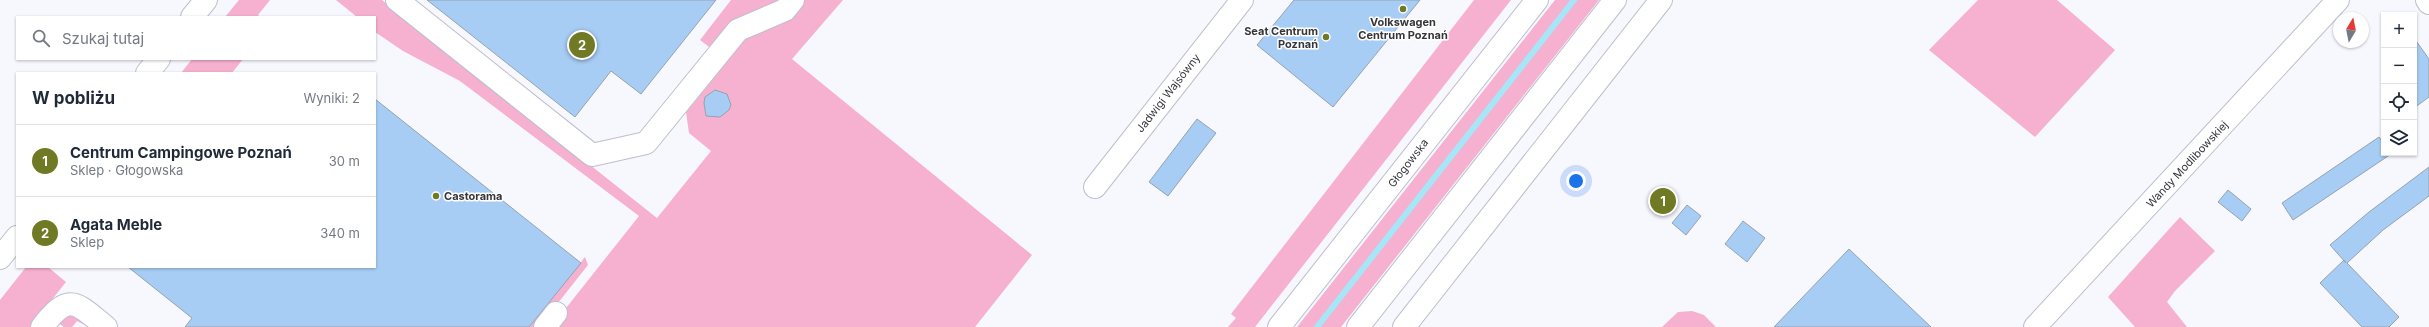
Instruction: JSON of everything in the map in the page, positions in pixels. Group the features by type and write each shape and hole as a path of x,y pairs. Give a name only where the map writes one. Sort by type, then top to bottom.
{"street":[{"path":"193,16 206,0"},
{"path":"396,0 592,155 646,143 738,30 785,10 793,0"},
{"name":"Jadwigi Wajsówny","path":"1095,187 1242,0"},
{"name":"Głogowska","path":"1279,327 1537,0"},
{"path":"1358,327 1615,0"},
{"path":"1404,327 1661,0"},
{"name":"Wandy Modlibowskiej","path":"2035,327 2338,0"},
{"path":"149,72 158,60"},
{"path":"0,258 16,238"},
{"path":"42,327 58,308 70,303 81,307 104,326"}],"shaded area":[{"path":"239,0 270,0 258,15 259,16 226,16"},
{"path":"336,0 382,0 657,218 711,151 689,133 686,112 739,43 747,35 799,8 805,0 843,0 792,59 1032,255 975,327 551,327 639,216 460,81 403,51 376,33 376,16 356,16"},
{"path":"731,0 781,0 712,49 700,40"},
{"path":"1474,0 1511,0 1255,327 1228,327 1236,318 1231,314"},
{"path":"1555,0 1599,0 1341,327 1297,327"},
{"path":"1978,0 2057,0 2115,50 2035,137 1929,50"},
{"path":"191,60 242,60 233,72 182,72"},
{"path":"2180,217 2215,251 2175,291 2167,302 2187,327 2135,327 2108,297"},
{"path":"585,257 588,265 539,327 529,327"},
{"path":"25,268 49,268 66,282 30,327 0,327 0,300"},
{"path":"1692,311 1704,315 1716,327 1662,327 1678,312"},
{"path":"73,315 80,318 89,327 77,321 72,327 64,327 57,322 67,316"}],"building":[{"path":"427,0 716,0 641,94 611,71 575,117"},
{"path":"1294,0 1420,0 1333,107 1257,45"},
{"path":"2417,42 2429,59 2429,97 2417,106"},
{"path":"715,90 727,94 731,105 729,110 720,117 706,116 704,103 705,97"},
{"name":"Castorama","path":"376,100 581,263 529,327 185,327 192,318 129,268 376,268"},
{"path":"1197,119 1216,133 1168,196 1149,182"},
{"path":"2379,137 2381,140 2381,156 2388,156 2293,220 2282,203"},
{"path":"2429,167 2429,196 2383,230 2347,263 2399,317 2389,327 2362,327 2320,283 2344,260 2330,245 2369,212"},
{"path":"2228,190 2251,209 2242,221 2218,202"},
{"path":"1687,205 1701,216 1686,235 1672,223"},
{"path":"1743,221 1765,238 1747,262 1725,244"},
{"path":"1849,249 1931,327 1774,327"}],"waterway":[{"path":"1317,327 1574,0"}],"place":[{"name":"Volkswagen Centrum Poznań","path":"1403,9"},
{"name":"Seat Centrum Poznań","path":"1326,37"},
{"name":"Agata Meble","path":"582,45"},
{"name":"Castorama","path":"436,196"},
{"name":"Centrum Campingowe Poznań","path":"1663,201"}]}
